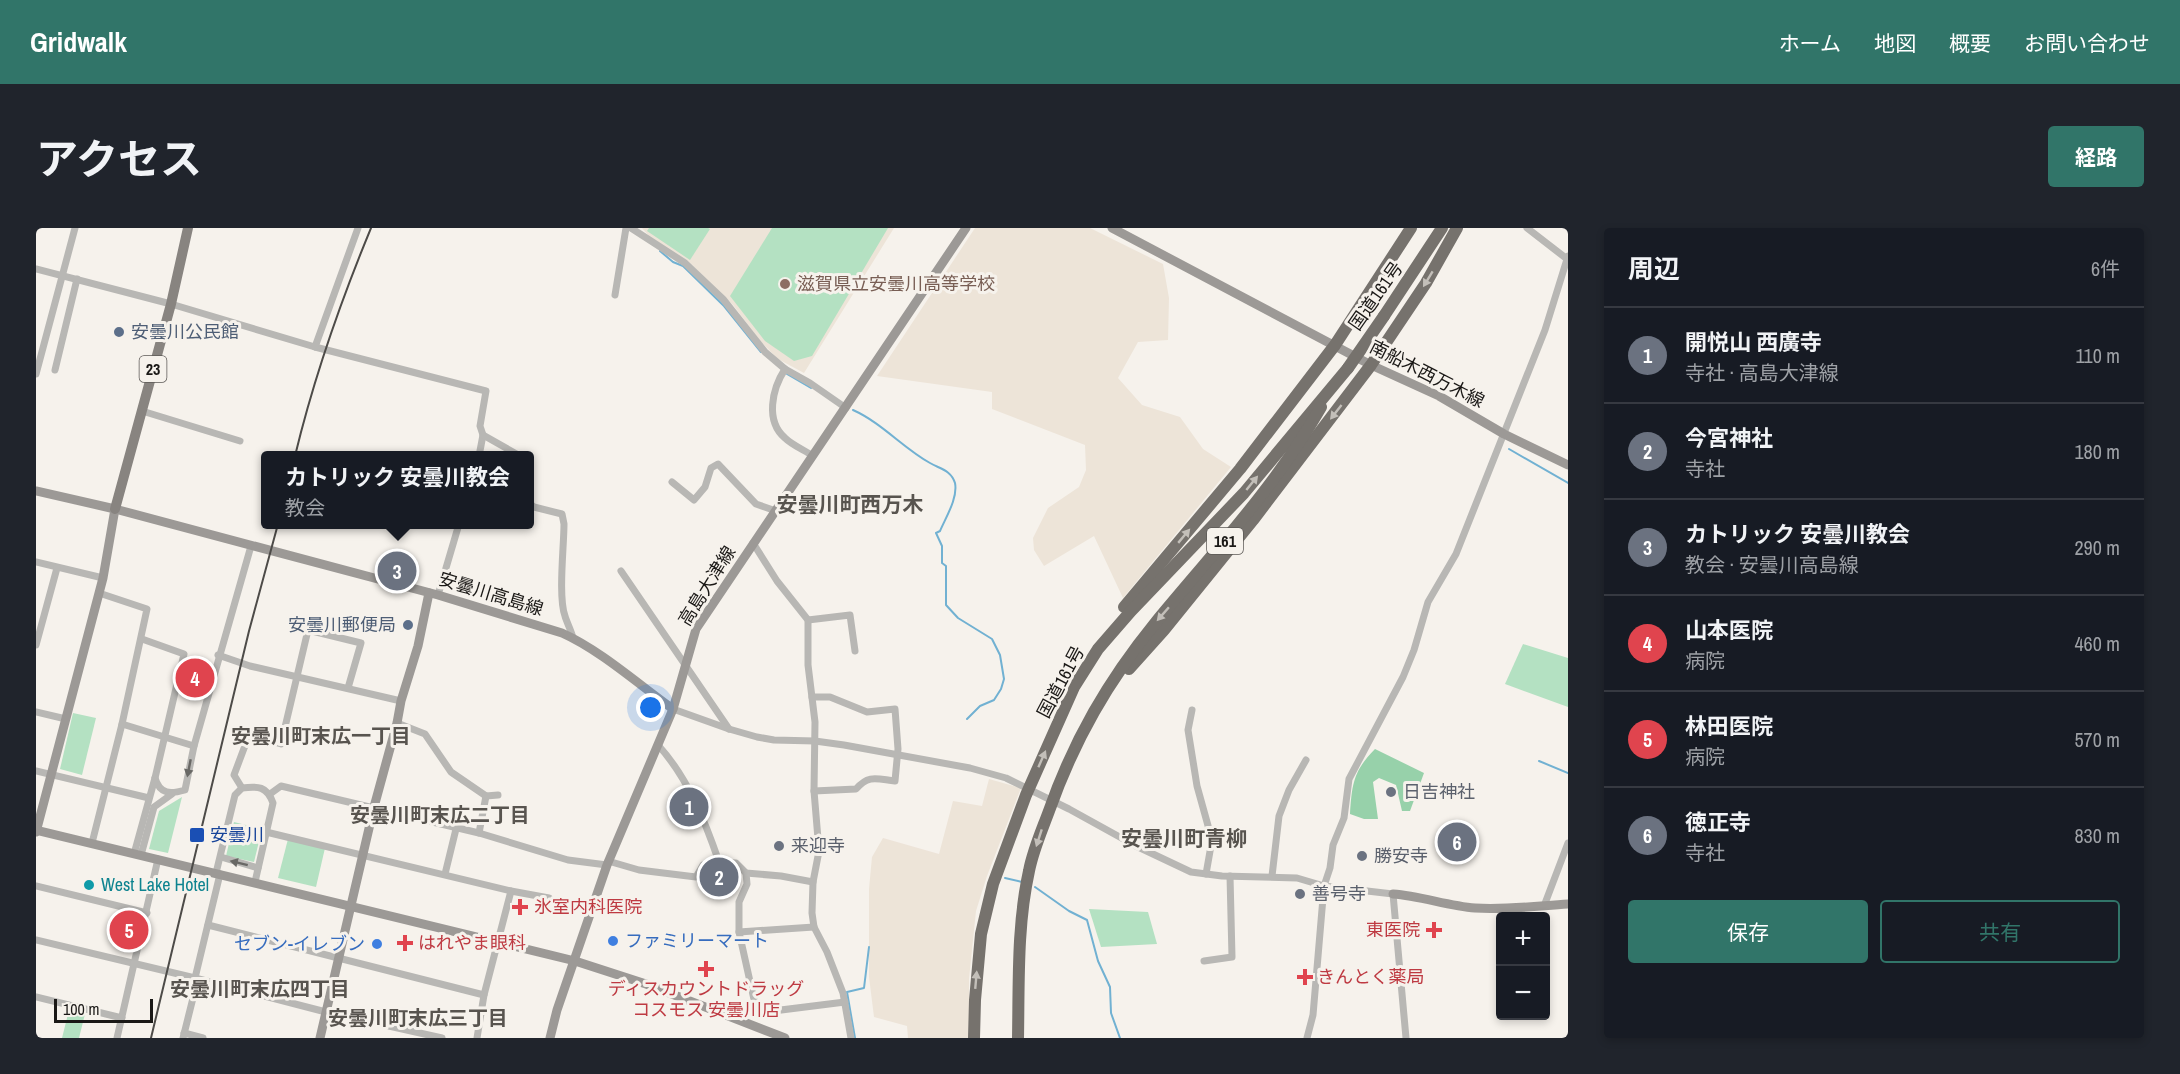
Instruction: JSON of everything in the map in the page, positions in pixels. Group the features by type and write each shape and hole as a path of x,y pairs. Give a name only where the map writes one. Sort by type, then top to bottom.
{"highway":[{"path":"1098,649 1126,605 1240,469 1335,345 1411,228"},
{"name":"国道161号","path":"974,1038 977,973 983,923 993,884 1029,789 1074,687 1098,649 1131,611 1244,493 1348,368 1442,228"},
{"path":"1104,692 1117,683 1164,630 1253,520 1371,365 1426,283 1457,228"},
{"name":"国道161号","path":"1018,1038 1020,966 1029,870 1052,802 1078,740 1104,692 1155,623 1266,489 1312,423 1335,383"}],"main road":[{"name":"23","path":"115,509 171,304 188,228"},
{"name":"高島大津線","path":"550,1038 557,1010 624,820 673,709 696,629 966,228"},
{"name":"南船木西万木線","path":"1112,228 1371,365 1439,396 1504,434 1568,465"},
{"name":"安曇川高島線","path":"36,491 115,509 434,594 540,626 573,638 673,709"},
{"path":"115,509 103,578 36,831 575,961 646,984 784,1038"},
{"path":"320,1038 401,701 434,594"},
{"path":"1393,894 1474,908 1520,909 1568,904"}],"street":[{"path":"36,374 75,228"},
{"path":"315,347 358,228"},
{"path":"615,295 626,228"},
{"path":"631,228 685,262 723,299 765,352 785,369 846,408"},
{"path":"1307,1038 1313,1015 1324,886 1330,868 1333,845 1344,818 1349,779 1403,677 1414,650 1428,602 1456,554 1545,330 1567,258 1527,228"},
{"path":"36,269 171,304 315,347 486,391 480,426 483,435 480,451"},
{"path":"55,370 77,279"},
{"path":"785,369 773,398 776,428 787,440 813,456"},
{"path":"142,411 240,441"},
{"path":"483,435 511,451"},
{"path":"672,482 694,500 705,487 711,468 718,464 756,504 776,511"},
{"path":"534,507 562,514 564,524 564,615 573,638"},
{"path":"434,594 458,529"},
{"path":"753,543 777,581 808,620 808,665 815,722 814,791 819,851 811,899 814,927 827,952 845,1002 851,1038"},
{"path":"138,854 154,807 172,794 185,790 218,655 251,546"},
{"path":"36,562 103,578"},
{"path":"36,645 57,568"},
{"path":"621,571 729,729"},
{"path":"92,843 142,639 147,609 99,593"},
{"path":"808,620 850,615 855,651"},
{"path":"242,788 234,776 249,735 281,744 308,630 361,643 348,688"},
{"path":"138,854 149,798 184,654 142,639"},
{"path":"218,655 250,666 401,701"},
{"path":"812,697 830,697 867,712 895,709 898,731 895,781 869,778 864,779 856,789 814,791"},
{"path":"673,709 729,729 774,740 815,741 970,768 1006,778 1191,872 1230,876 1298,878 1324,886 1393,894 1406,1038"},
{"path":"1192,710 1188,730 1197,786 1212,840 1206,874"},
{"path":"36,712 66,719"},
{"path":"397,723 425,734 452,772 486,796 498,795"},
{"path":"122,724 194,746"},
{"path":"658,745 684,782 705,821 719,862"},
{"path":"1272,876 1279,816 1289,790 1306,760"},
{"path":"36,771 149,798"},
{"path":"155,778 160,789 172,794"},
{"path":"270,794 281,786 479,833 568,860 608,863 639,870 696,877 702,865 719,862 736,863 746,873 747,884 739,902 739,932 757,1013 845,1002"},
{"path":"203,1038 184,1036 195,990 195,978 235,795 242,788 253,787 270,794 273,803 255,882"},
{"path":"479,833 486,796"},
{"path":"445,874 456,829"},
{"path":"266,831 511,891 549,898"},
{"path":"1545,906 1568,843"},
{"path":"221,857 258,868"},
{"path":"117,1038 158,859"},
{"path":"746,873 813,882"},
{"path":"1204,961 1232,957 1230,876"},
{"path":"36,886 147,913"},
{"path":"477,1038 484,994 511,891"},
{"path":"208,925 484,994"},
{"path":"739,932 814,927"},
{"path":"36,940 414,1034 442,1038"},
{"path":"36,997 122,1018"}],"shaded area":[{"name":"滋賀県立安曇川高等学校","path":"642,228 894,228 804,373 778,359 761,342 733,305 690,263 649,236"},
{"path":"975,228 1090,228 1163,264 1169,298 1168,340 1138,342 1118,378 1142,405 1180,417 1203,449 1231,467 1123,598 1094,536 1044,566 1034,550 1033,538 1048,508 1079,487 1086,470 1085,445 992,409 992,392 877,376"},
{"path":"989,779 1021,788 976,911 969,979 969,1038 908,1038 907,1026 874,1017 869,977 869,889 872,857 883,838 939,854 953,801 982,806"}],"green space":[{"path":"649,228 710,229 690,260 647,231"},
{"name":"滋賀県立安曇川高等学校","path":"772,228 888,228 812,356 794,361 765,341 730,296"},
{"path":"1523,644 1568,658 1568,707 1505,684"},
{"path":"73,713 96,718 82,775 60,769"},
{"path":"1375,749 1424,773 1410,811 1402,811 1396,785 1379,778 1373,782 1378,819 1364,819 1350,814 1355,779 1362,764"},
{"path":"182,797 168,853 149,849 159,811"},
{"path":"234,822 262,829 254,862 226,856"},
{"path":"288,839 325,848 316,887 278,878"},
{"path":"1089,909 1148,912 1157,944 1101,947"},
{"path":"69,1010 85,1014 79,1038 62,1038"}],"waterway":[{"path":"660,251 673,262 683,266 724,306 761,352"},
{"path":"787,374 811,388"},
{"path":"853,410 864,415 920,457 948,473 955,483 955,495 951,507 940,531 936,533 942,546 942,563 946,566 946,605 958,618 992,639 1000,655 1004,679 994,700 980,706 967,719"},
{"path":"1509,449 1568,483"},
{"path":"1539,761 1568,773"},
{"path":"1005,878 1022,882"},
{"path":"1035,887 1069,911 1087,920 1098,961 1110,987 1111,1013 1120,1038"},
{"path":"855,1038 847,992 864,988 869,947"}],"railway":[{"path":"296,451 328,340 371,228"},
{"path":"151,1038 249,631 277,529"}],"place":[{"name":"滋賀県立安曇川高等学校","path":"785,284"},
{"name":"安曇川公民館","path":"119,332"},
{"name":"カトリック 安曇川教会","path":"397,571"},
{"name":"安曇川郵便局","path":"408,625"},
{"name":"山本医院","path":"195,678"},
{"name":"日吉神社","path":"1391,792"},
{"name":"開悦山 西廣寺","path":"689,807"},
{"name":"安曇川","path":"197,835"},
{"name":"徳正寺","path":"1457,842"},
{"name":"来迎寺","path":"779,846"},
{"name":"勝安寺","path":"1362,856"},
{"name":"今宮神社","path":"719,877"},
{"name":"West Lake Hotel","path":"89,885"},
{"name":"善号寺","path":"1300,894"},
{"name":"氷室内科医院","path":"520,907"},
{"name":"林田医院","path":"129,930"},
{"name":"東医院","path":"1434,930"},
{"name":"ファミリーマート","path":"613,941"},
{"name":"はれやま眼科","path":"405,943"},
{"name":"セブン-イレブン","path":"377,944"},
{"name":"ディスカウントドラッグ コスモス 安曇川店","path":"706,969"},
{"name":"きんとく薬局","path":"1305,977"}],"district":[{"name":"安曇川町西万木","path":"850,505"},
{"name":"安曇川町末広一丁目","path":"321,736"},
{"name":"安曇川町末広二丁目","path":"440,815"},
{"name":"安曇川町青柳","path":"1184,839"},
{"name":"安曇川町末広四丁目","path":"260,989"},
{"name":"安曇川町末広三丁目","path":"418,1018"}]}
